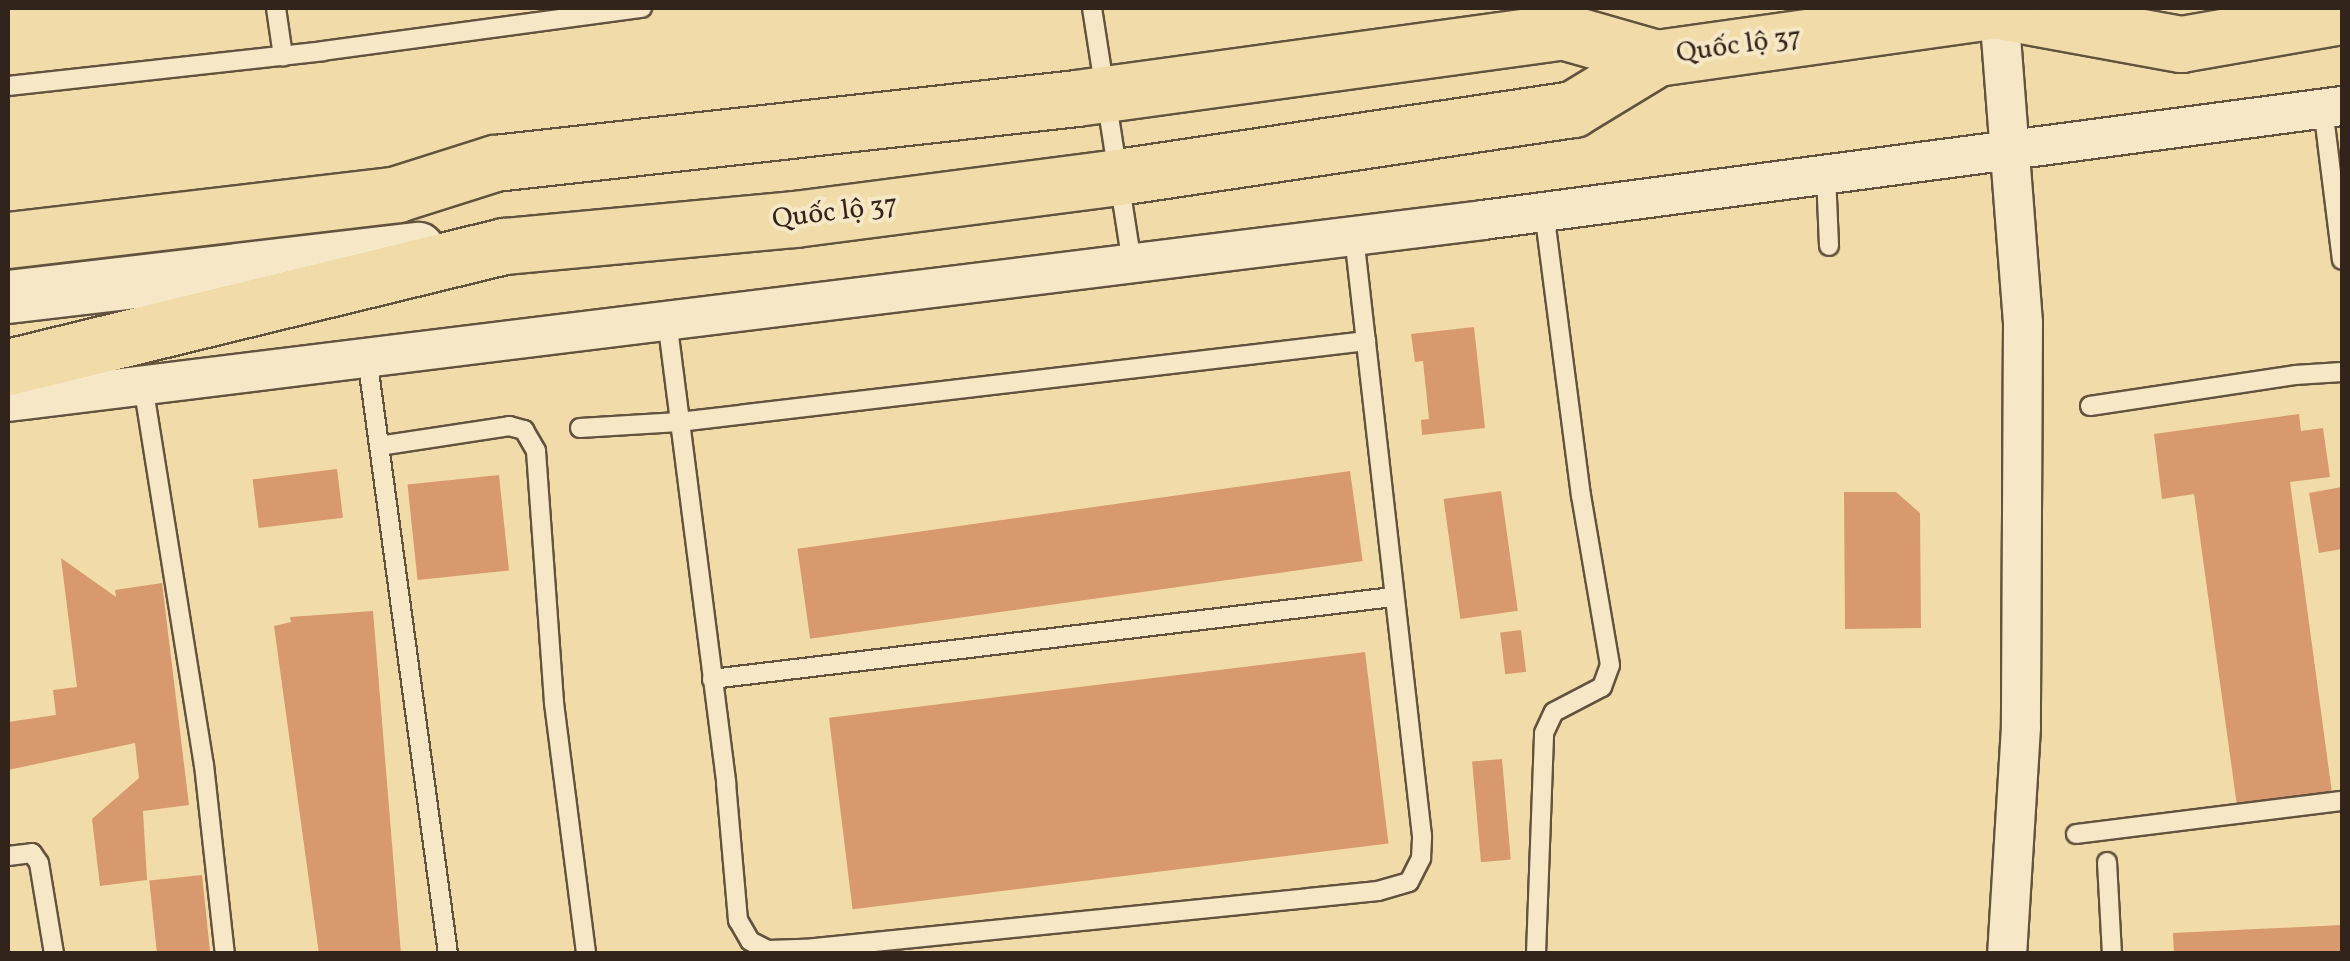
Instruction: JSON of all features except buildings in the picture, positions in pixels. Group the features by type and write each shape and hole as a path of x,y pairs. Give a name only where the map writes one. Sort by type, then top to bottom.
{"highway":[{"name":"Quốc lộ 37","path":"8,367 504,246 795,218 1118,177 1573,109 1657,58 2005,9 2181,44 2342,16"},
{"name":"Quốc lộ 37","path":"8,240 397,194 495,163 1104,94 1560,19 1657,58"},
{"path":"1560,19 1573,109"},
{"path":"8,216 495,163"}],"main road":[{"path":"8,298 390,250 504,246"}],"street":[{"path":"2005,9 2008,150 2023,323 2020,727 2007,954"},
{"path":"8,402 1544,212 2333,107"}],"lane":[{"path":"276,8 283,56"},
{"path":"8,86 283,56 642,8"},
{"path":"1092,8 1132,263"},
{"path":"2333,107 2342,260"},
{"path":"1826,174 1828,246"},
{"path":"1536,954 1544,733 1554,712 1602,687 1610,665 1581,496 1544,212"},
{"path":"667,320 738,920 750,941 768,950 1378,891 1409,882 1421,858 1422,836 1354,236"},
{"path":"580,428 679,422 1366,341"},
{"path":"367,357 448,954"},
{"path":"2090,406 2295,375 2342,372"},
{"path":"143,384 204,765 225,954"},
{"path":"379,446 509,426 524,430 536,452 554,702 586,954"},
{"path":"712,679 1393,597"},
{"path":"2076,834 2342,801"},
{"path":"8,856 32,854 40,864 54,954"},
{"path":"2107,862 2112,954"}]}
